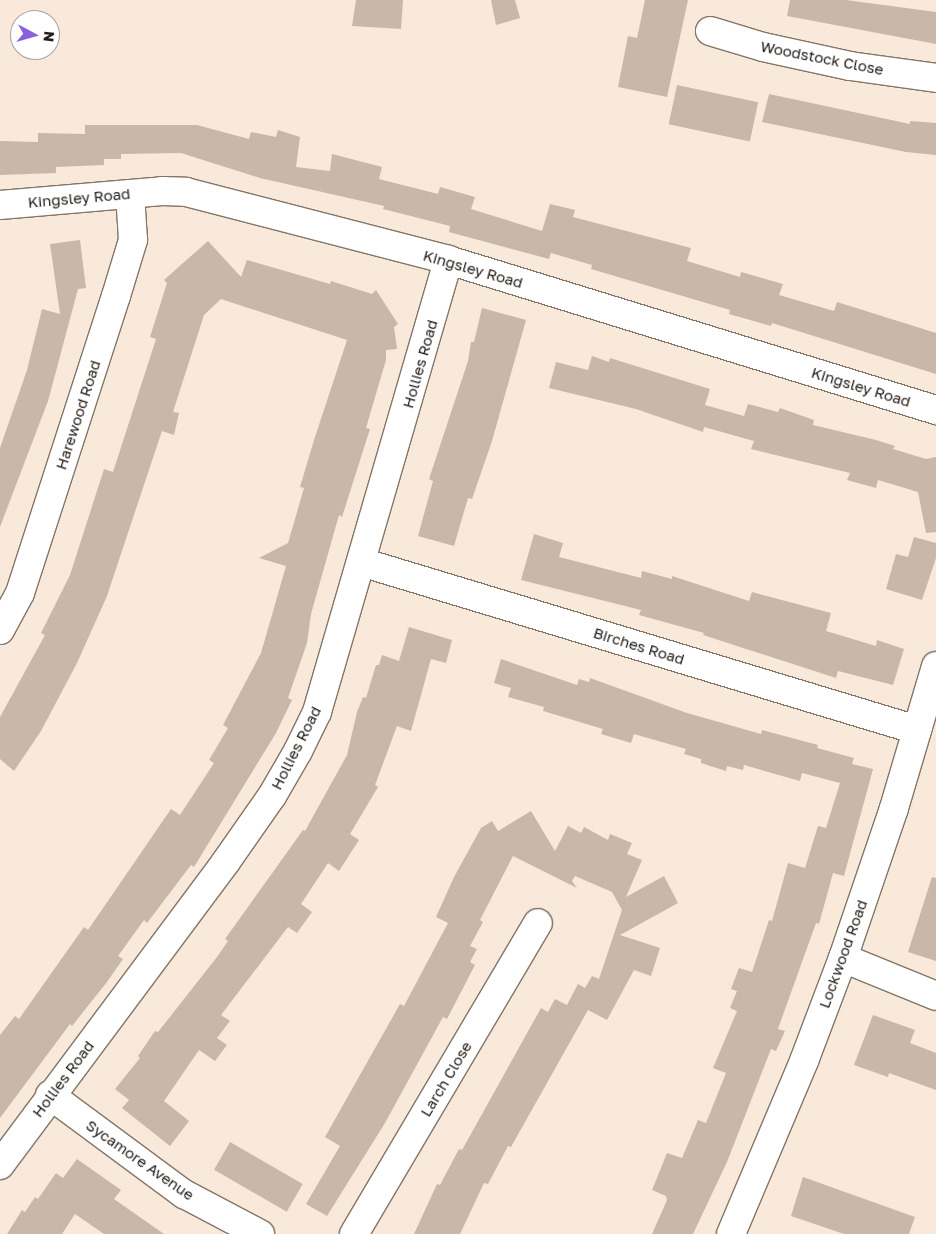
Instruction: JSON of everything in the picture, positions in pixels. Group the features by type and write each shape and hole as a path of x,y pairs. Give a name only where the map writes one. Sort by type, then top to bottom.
{"street":[{"name":"Woodstock Close","path":"710,30 762,47 850,66 936,78"},
{"name":"Kingsley Road","path":"0,205 130,194 186,192 448,260 936,410"},
{"name":"Harewood Road","path":"0,630 20,593 133,240 130,194"},
{"name":"Hollies Road","path":"0,1165 272,796 316,712 448,260"},
{"name":"Birches Road","path":"361,562 917,730"},
{"name":"Lockwood Road","path":"731,1234 804,1061 843,958 936,666"},
{"name":"Larch Close","path":"354,1234 538,923"},
{"path":"843,958 936,996"},
{"name":"Sycamore Avenue","path":"50,1095 184,1194 260,1234"}],"building":[{"path":"356,0 403,0 401,29 352,26"},
{"path":"491,0 515,0 520,18 496,25"},
{"path":"645,0 688,0 667,97 618,87 628,36 637,38"},
{"path":"790,0 846,0 936,12 936,44 787,16"},
{"path":"677,85 758,102 750,141 669,124"},
{"path":"769,94 910,124 910,121 936,123 936,155 906,152 762,122"},
{"path":"85,125 197,125 249,139 251,132 276,137 278,130 300,137 296,167 330,171 332,154 382,167 379,179 438,194 440,187 475,197 471,209 542,231 550,204 575,210 573,217 691,248 687,261 740,277 741,272 783,284 779,295 834,311 837,302 936,333 936,374 772,323 771,326 729,314 730,310 591,269 592,265 551,253 549,259 449,232 450,226 383,209 384,206 260,178 181,153 121,154 121,159 104,159 104,165 56,167 56,173 0,175 0,141 38,142 38,133 85,134"},
{"path":"80,240 86,288 78,289 48,401 0,527 0,448 27,370 42,309 60,314 50,244"},
{"path":"208,241 241,277 247,260 330,284 331,281 372,294 376,290 398,324 394,327 397,349 386,350 386,360 366,428 370,429 342,517 339,515 311,614 307,643 288,698 292,700 276,733 194,867 191,865 147,923 144,920 118,956 123,959 107,982 72,1026 70,1024 0,1118 0,1035 15,1016 19,1019 84,927 88,930 171,809 180,815 214,763 209,760 228,728 223,725 261,653 286,566 259,558 288,543 304,488 300,487 347,340 221,299 204,315 173,412 179,413 174,435 162,431 107,596 77,663 41,731 14,771 0,759 0,717 45,635 41,633 70,575 104,469 113,472 156,339 150,337 167,283 164,280"},
{"path":"482,308 526,320 492,441 472,499 468,498 454,546 418,536 433,481 429,479 468,361 471,342 474,342"},
{"path":"592,356 609,362 610,358 710,389 705,405 744,416 748,404 778,412 780,408 814,420 813,425 876,440 895,446 893,449 926,459 936,457 936,532 926,533 918,492 878,480 876,488 847,480 850,473 751,449 754,441 704,427 703,432 636,409 549,388 556,362 588,370"},
{"path":"534,534 563,543 559,557 641,578 642,571 672,579 672,576 749,601 752,592 831,613 826,631 876,646 877,640 904,649 893,685 838,671 836,678 703,635 704,633 639,615 641,610 521,580"},
{"path":"914,537 936,543 936,558 922,600 886,589 896,554 908,557"},
{"path":"409,627 452,640 446,663 431,659 411,731 397,726 375,785 378,787 350,834 359,840 339,871 328,863 301,904 312,912 297,933 288,927 221,1015 230,1021 217,1038 227,1045 215,1061 199,1050 164,1101 189,1121 170,1146 122,1108 129,1100 115,1089 140,1058 138,1056 155,1031 158,1032 217,957 228,941 225,939 303,830 305,831 347,755 357,712 363,697 366,698 376,665 379,665 382,655 399,661"},
{"path":"501,659 577,685 579,679 589,682 590,678 687,713 761,734 762,730 818,745 817,748 854,758 852,764 873,769 844,876 833,873 819,924 816,923 778,1029 785,1031 776,1051 771,1049 727,1162 693,1234 652,1234 667,1200 666,1196 652,1190 667,1153 682,1158 698,1120 706,1123 726,1073 713,1068 737,1011 730,1008 737,991 731,989 739,968 752,972 769,920 772,921 788,863 805,868 818,826 826,828 840,783 802,773 800,781 744,765 743,770 727,766 726,771 701,763 701,759 684,754 686,749 634,734 631,743 601,734 603,729 543,711 544,707 508,697 511,688 494,683"},
{"path":"531,811 555,851 568,826 581,833 584,827 608,840 610,834 632,843 627,854 642,860 626,897 664,876 678,903 620,935 660,948 651,976 634,970 607,1020 588,1010 511,1147 508,1146 488,1184 484,1183 460,1234 414,1234 437,1184 440,1185 459,1149 462,1150 541,1008 548,1012 555,999 567,1005 578,984 585,988 592,976 599,979 622,910 612,892 575,876 572,881 577,888 513,856 480,920 483,922 470,946 477,949 470,962 475,965 447,1019 443,1017 385,1123 327,1216 306,1204 340,1146 325,1137 400,1004 404,1006 448,923 436,917 454,877 481,828 492,821 498,831"},
{"path":"932,877 936,878 936,961 908,952"},
{"path":"873,1015 915,1030 910,1043 936,1053 936,1090 889,1073 888,1077 854,1065"},
{"path":"230,1142 303,1184 287,1212 214,1170"},
{"path":"77,1159 121,1190 114,1199 164,1234 104,1234 75,1214 62,1234 7,1234 22,1210 25,1212 35,1197 38,1199 56,1173 63,1178"},
{"path":"803,1177 915,1217 909,1234 844,1234 791,1216"}]}
